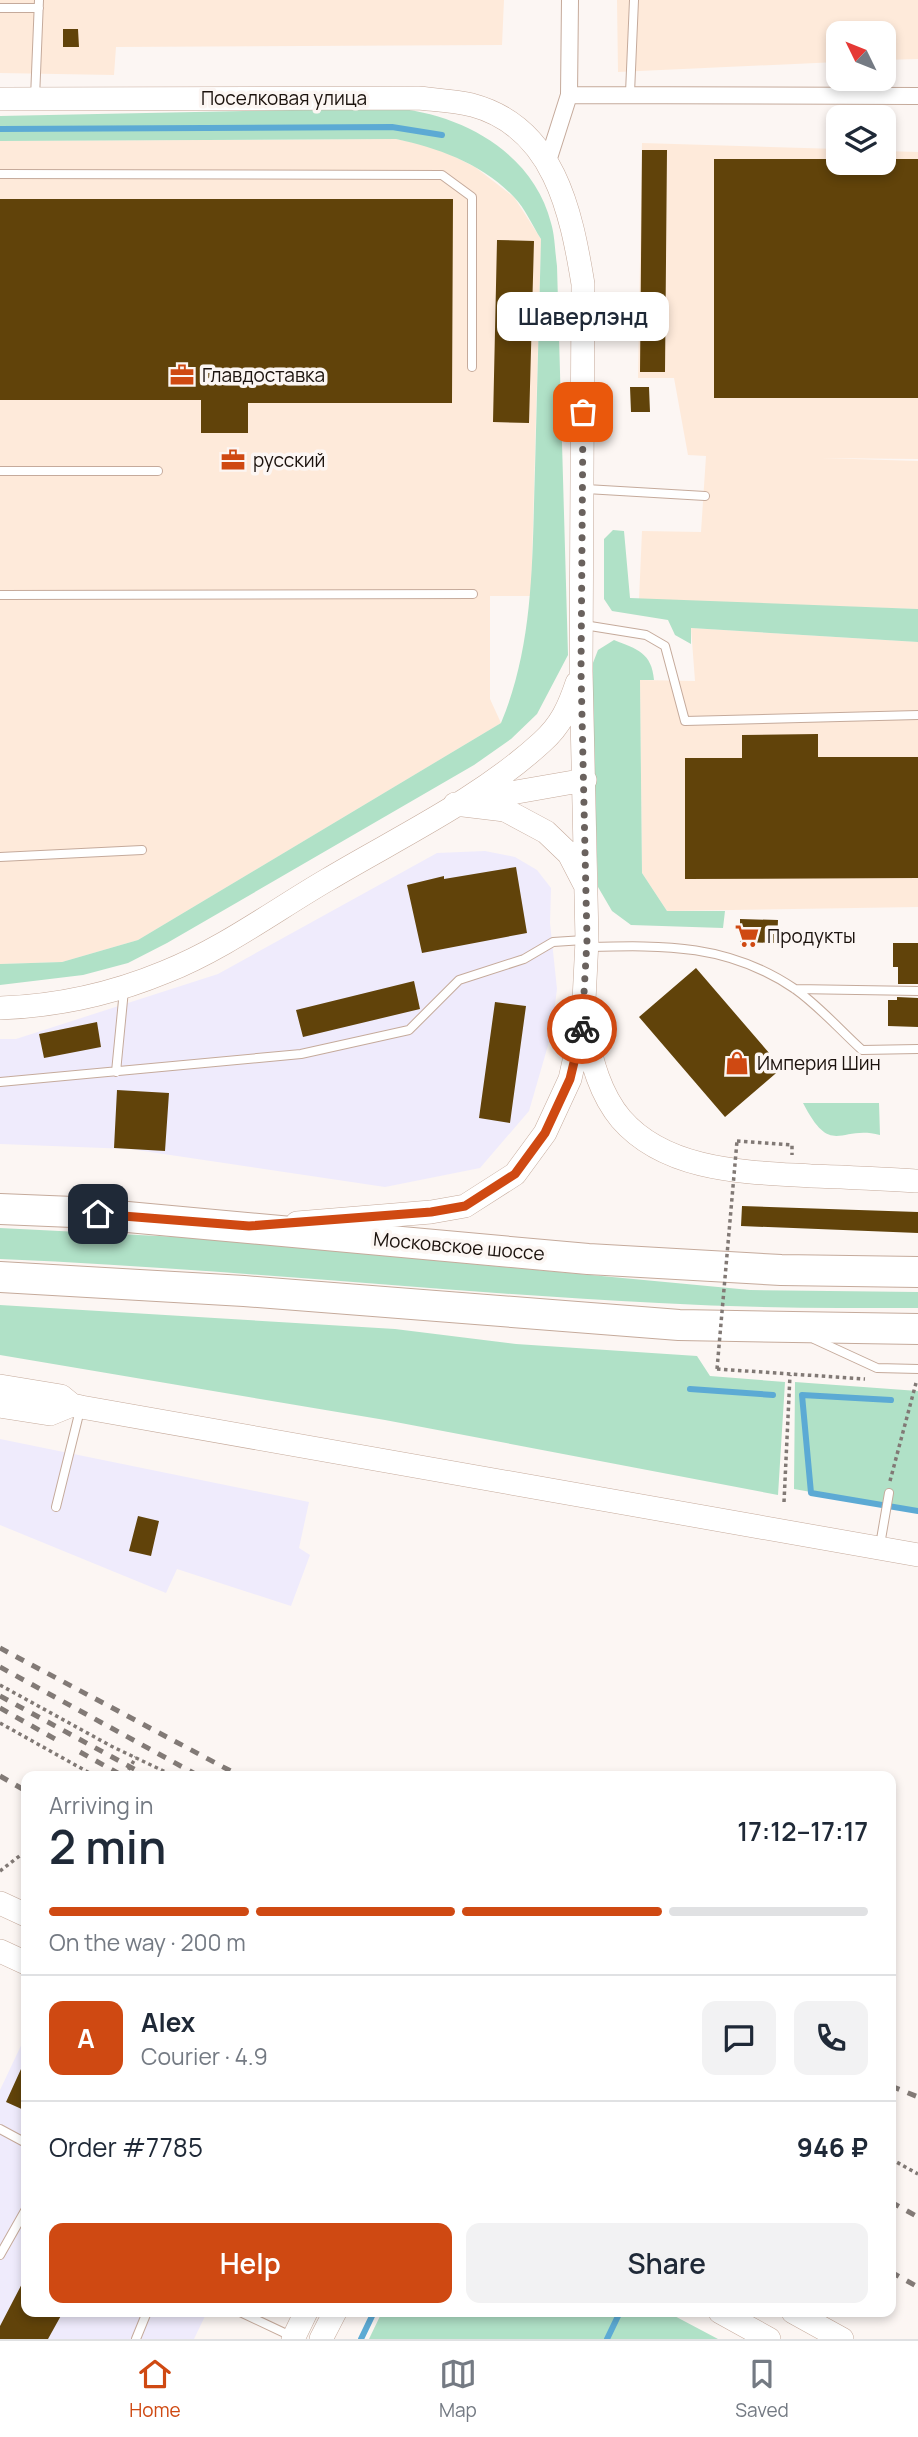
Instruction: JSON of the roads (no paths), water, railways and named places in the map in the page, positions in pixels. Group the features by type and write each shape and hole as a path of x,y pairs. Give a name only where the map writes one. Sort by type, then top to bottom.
{"highway":[{"name":"Московское шоссе","path":"0,1209 249,1226 588,1259 782,1270 918,1272"},
{"path":"0,1277 244,1292 679,1325 792,1329 918,1329"}],"street":[{"path":"548,161 569,94 570,0"},
{"path":"569,94 918,96"},
{"name":"Поселковая улица","path":"0,99 418,98 472,105 507,120 531,139 548,161 574,226 583,284 581,671 586,888 583,1021"},
{"path":"0,1008 83,1000 168,971 220,945 455,804 542,741 566,715 581,671"},
{"path":"455,804 510,791 585,780"},
{"path":"455,804 505,810 546,832 569,854 586,888"},
{"path":"583,1021 592,1060 606,1097 638,1135 661,1149 710,1166 744,1172 918,1181"},
{"path":"249,1226 453,1210 490,1191 515,1174 545,1133 570,1079 583,1021"},
{"path":"0,1386 61,1396 76,1406 918,1555"},
{"path":"0,1406 50,1414 76,1406"},
{"path":"0,1903 21,1913"},
{"path":"0,1951 21,1961"},
{"path":"293,2338 304,2317"},
{"path":"321,2339 332,2317"},
{"path":"729,2317 769,2339"},
{"path":"802,2317 842,2339"}],"lane":[{"path":"630,93 634,0"},
{"path":"0,8 39,4 35,98"},
{"path":"0,174 442,175 472,197 472,368"},
{"path":"0,471 158,471"},
{"path":"582,488 705,496"},
{"path":"0,595 473,594"},
{"path":"581,624 646,635 665,646 685,721 918,715"},
{"path":"0,857 142,850"},
{"path":"0,1082 302,1054 410,1030 459,980 524,959 553,942 656,945 705,950 741,960 795,989 862,1050 918,1049"},
{"path":"116,1072 125,987"},
{"path":"795,989 918,991"},
{"path":"792,1329 877,1368 918,1369"},
{"path":"56,1507 76,1406"},
{"path":"879,1548 889,1493"},
{"path":"0,2129 21,2140"},
{"path":"0,2255 21,2218"},
{"path":"136,2339 145,2317"},
{"path":"250,2317 293,2338"}],"waterway":[{"path":"0,129 392,127 442,135"},
{"path":"690,1389 773,1395"},
{"path":"891,1400 802,1395 811,1493 918,1511"},
{"path":"361,2339 372,2317"},
{"path":"607,2339 618,2317"}],"railway":[{"path":"0,1648 231,1771"},
{"path":"0,1667 190,1771"},
{"path":"0,1696 138,1771"},
{"path":"0,1708 55,1739"},
{"path":"80,1752 114,1771"},
{"path":"0,1776 21,1788"},
{"path":"896,2088 918,2097"},
{"path":"896,2205 918,2217"},
{"path":"896,2275 918,2287"}],"place":[{"name":"Главдоставка","path":"182,375"},
{"name":"Шаверлэнд","path":"583,412"},
{"name":"русский","path":"233,460"},
{"name":"Продукты","path":"747,936"},
{"name":"Империя Шин","path":"737,1063"}]}
